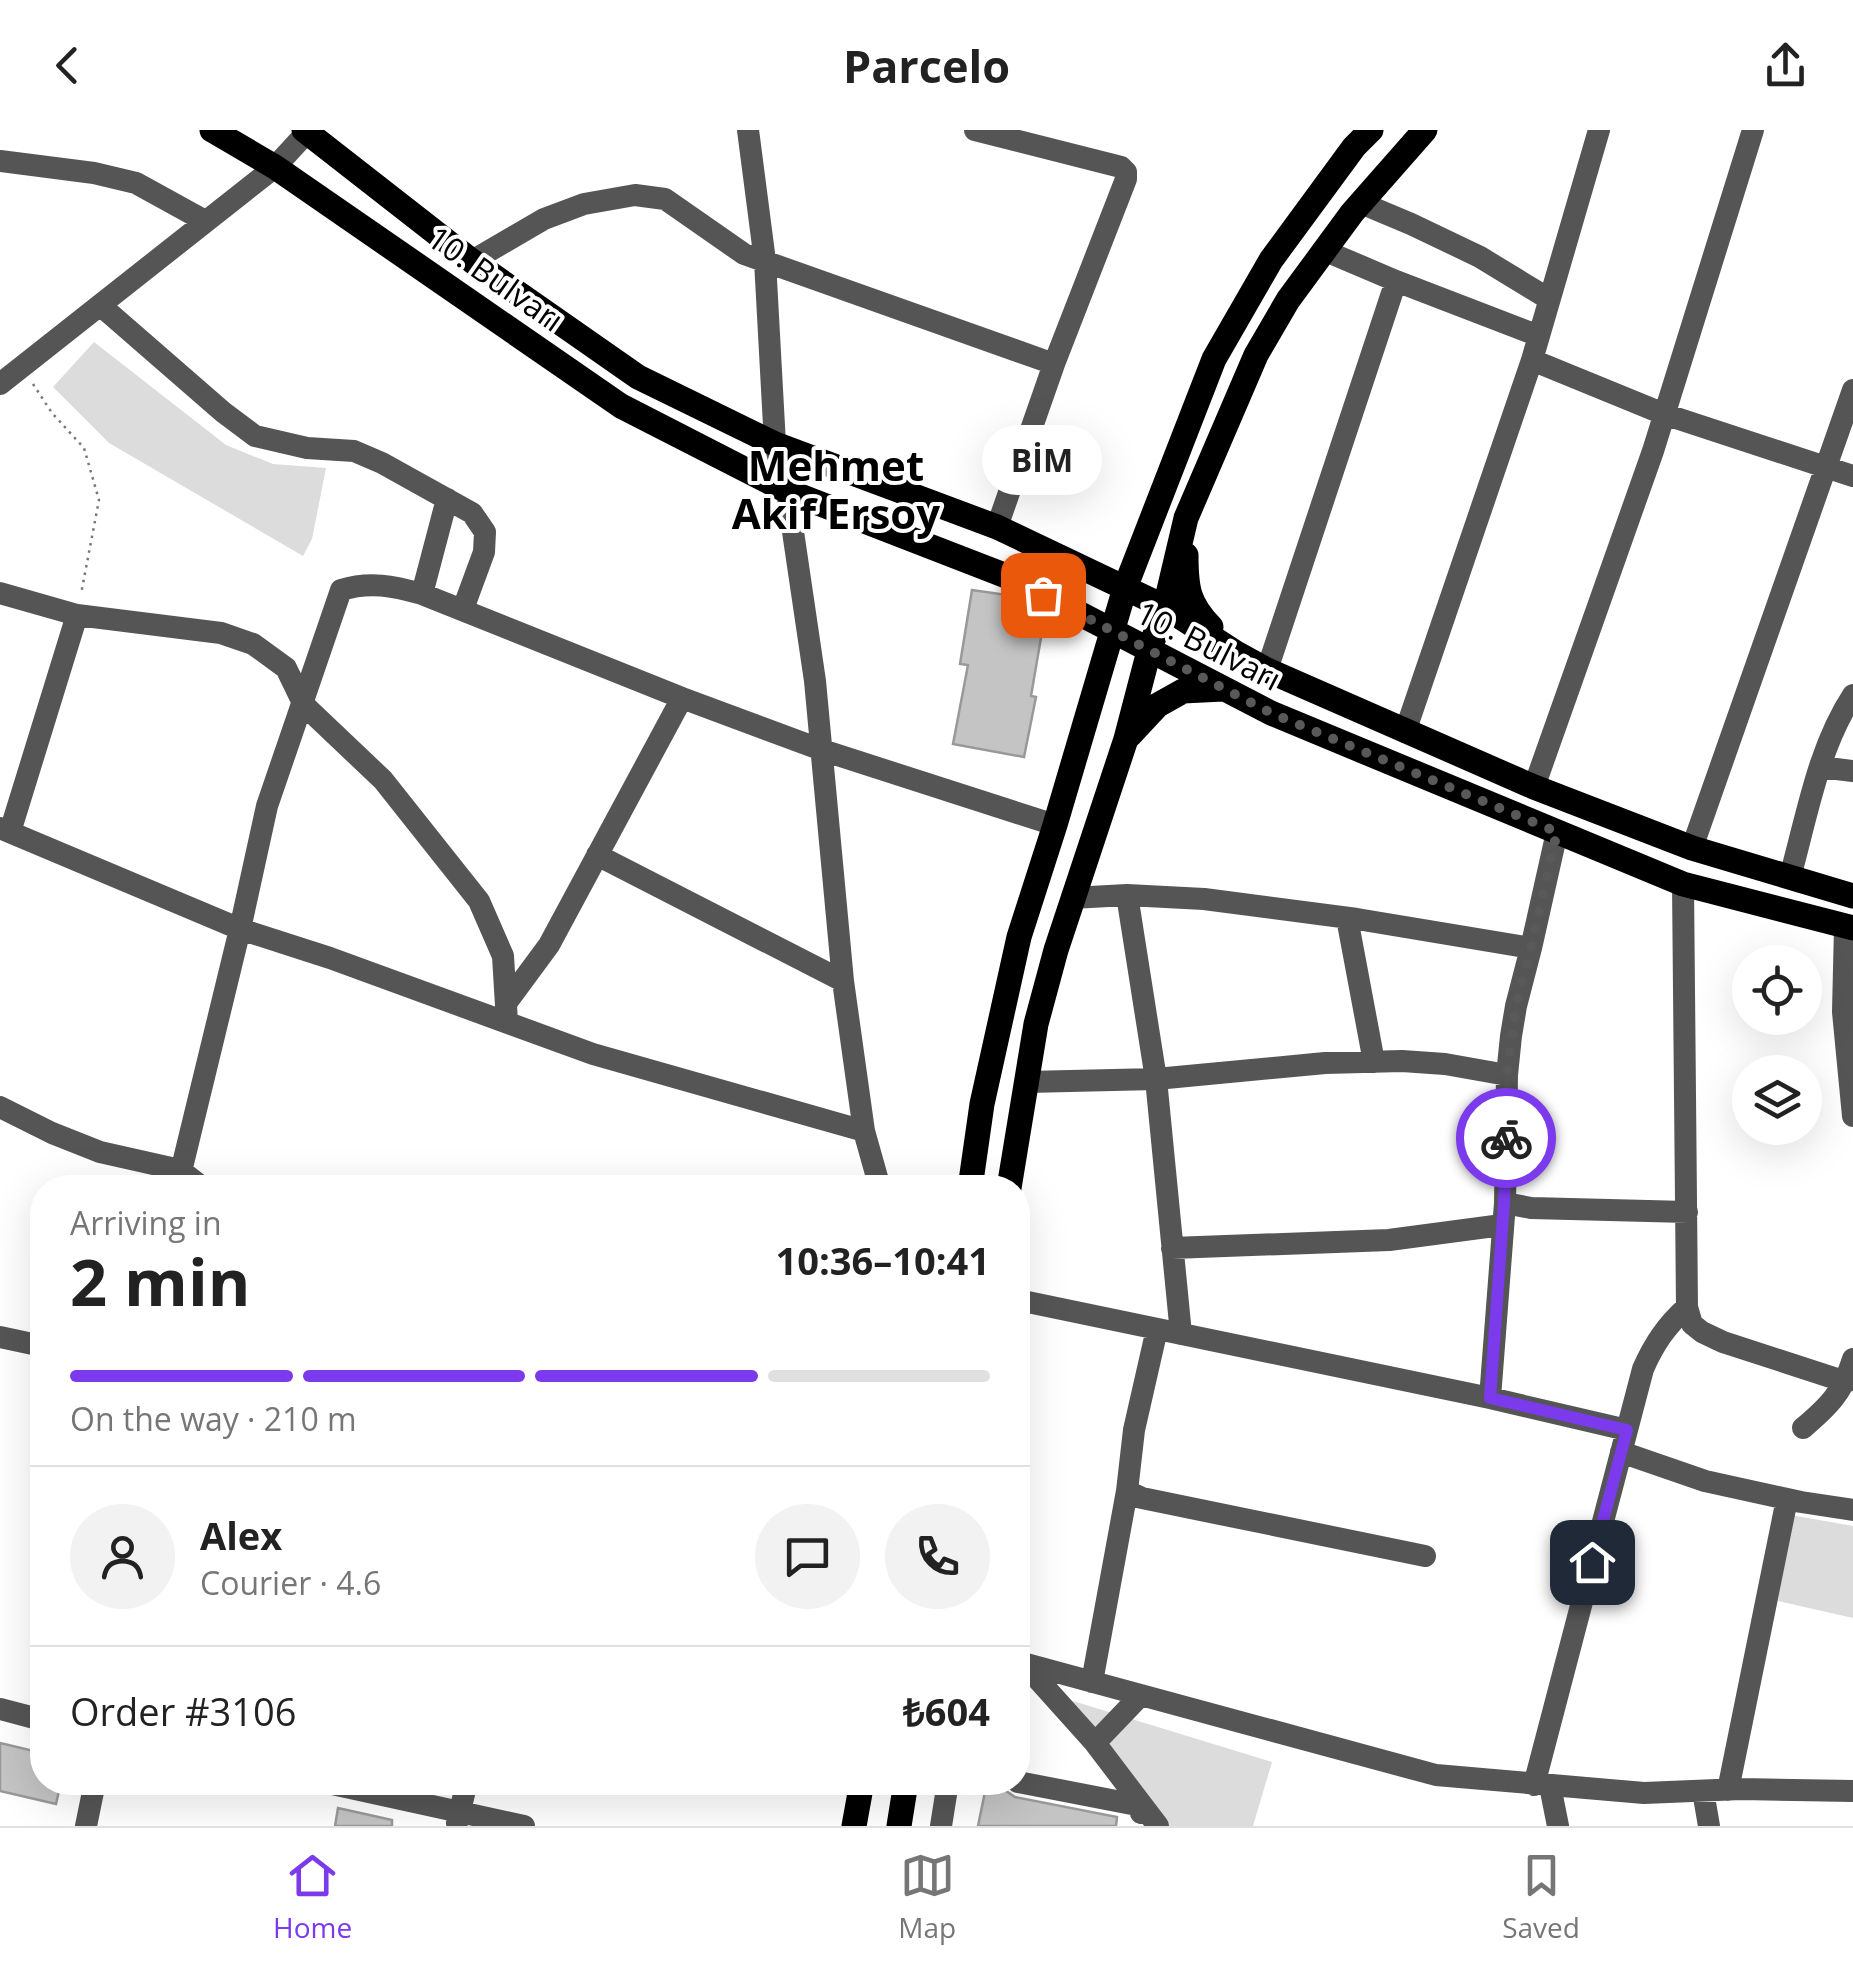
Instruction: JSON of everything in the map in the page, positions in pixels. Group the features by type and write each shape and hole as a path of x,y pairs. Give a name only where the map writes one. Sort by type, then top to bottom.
{"main road":[{"name":"10. Bulvarı","path":"212,130 275,166 622,406 787,491 1009,576 1271,713 1682,884 1849,927"},
{"path":"1012,1175 1036,1024 1072,898 1126,739 1149,650 1166,607 1186,518 1256,356 1288,300 1361,202 1424,130"},
{"name":"10. Bulvarı","path":"306,131 472,261 638,377 775,444 997,527 1166,607 1268,670 1534,787 1692,848 1853,896"},
{"path":"972,1175 982,1104 1019,936 1056,825 1125,588 1214,359 1271,260 1362,132"},
{"path":"1186,518 1186,586 1196,612 1236,652"},
{"path":"1126,739 1158,704 1183,691 1224,689"},
{"path":"854,1826 860,1795"},
{"path":"899,1826 904,1795"}],"street":[{"path":"748,130 765,261 775,444 787,491 815,681 844,981 864,1130 876,1175"},
{"path":"975,130 1121,167 1126,172 997,527"},
{"path":"1406,732 1532,360 1598,130"},
{"path":"1534,787 1664,414 1753,130"},
{"path":"0,384 275,166 306,131"},
{"path":"0,161 94,173 136,183 205,221"},
{"path":"472,261 544,219 584,204 635,195 664,199 744,254 1054,364"},
{"path":"1361,202 1480,258 1550,299"},
{"path":"1323,250 1539,336"},
{"path":"1268,670 1396,281"},
{"path":"100,305 255,436 307,448 354,451 472,513 485,532 484,552 463,609"},
{"path":"1532,360 1664,414 1853,476"},
{"path":"1692,848 1853,390"},
{"path":"422,594 447,499"},
{"path":"179,1175 267,806 341,590 360,584 388,585 422,594 822,750 1056,825"},
{"path":"0,593 76,615 221,633 253,644 286,668 302,702 382,780 478,900 503,956 507,1012"},
{"path":"76,615 5,830 240,929 507,1012 593,1054 864,1130"},
{"path":"1790,877 1820,768 1837,719 1853,694"},
{"path":"507,1012 549,945 682,698"},
{"path":"1820,768 1853,771"},
{"path":"1490,1398 1503,1214 1507,1075 1516,1006 1557,832"},
{"path":"598,855 844,981"},
{"path":"1682,884 1686,1306 1692,1324 1712,1337 1850,1370 1829,1405 1802,1428"},
{"path":"1072,898 1127,894 1204,899 1531,948"},
{"path":"1127,894 1156,1079 1181,1334"},
{"path":"1347,918 1374,1062"},
{"path":"1849,927 1843,1012 1853,1116"},
{"path":"1026,1082 1156,1079 1374,1062 1445,1064 1507,1075"},
{"path":"0,1107 100,1152 166,1175"},
{"path":"1172,1248 1389,1240 1530,1208 1687,1212"},
{"path":"1030,1303 1490,1398 1624,1441 1705,1481 1853,1510"},
{"path":"1558,1826 1542,1785 1624,1441 1643,1369 1654,1344 1686,1306"},
{"path":"1092,1682 1134,1430 1157,1329"},
{"path":"0,1337 30,1343"},
{"path":"1126,1491 1142,1498 1425,1556"},
{"path":"1728,1790 1787,1499"},
{"path":"1030,1665 1436,1775 1644,1793 1853,1791"},
{"path":"1030,1673 1095,1743 1141,1816"},
{"path":"1095,1743 1141,1696"},
{"path":"0,1709 30,1717"},
{"path":"1030,1785 1141,1816 1158,1826"},
{"path":"1703,1790 1709,1826"},
{"path":"86,1826 92,1795"},
{"path":"371,1795 458,1819 524,1826"},
{"path":"941,1826 946,1795"}],"path":[{"path":"34,358 32,383 84,448 99,500 76,615"}],"shaded area":[{"path":"94,342 226,445 273,464 326,468 312,539 303,556 109,443 53,387"},
{"path":"1791,1515 1853,1526 1853,1618 1778,1601"},
{"path":"1060,1697 1272,1762 1253,1826 1164,1826"}],"building":[{"path":"972,590 1007,595 1005,606 1020,608 1019,613 1031,614 1030,619 1043,626 1031,696 1036,697 1024,757 953,744 968,665 960,664"},
{"path":"0,1743 30,1750 30,1795 58,1795 56,1804 0,1791"},
{"path":"984,1795 1012,1795 1117,1817 1116,1826 978,1826"},
{"path":"338,1808 392,1820 392,1826 335,1826"}],"way so far":[{"path":"1043,595 1271,713 1557,832 1516,1006 1507,1075 1506,1138"}],"place":[{"name":"BİM","path":"1043,595"}],"district":[{"name":"Mehmet Akif Ersoy","path":"836,488"}],"route":[{"path":"1506,1138 1490,1398 1627,1430 1592,1562"}]}
